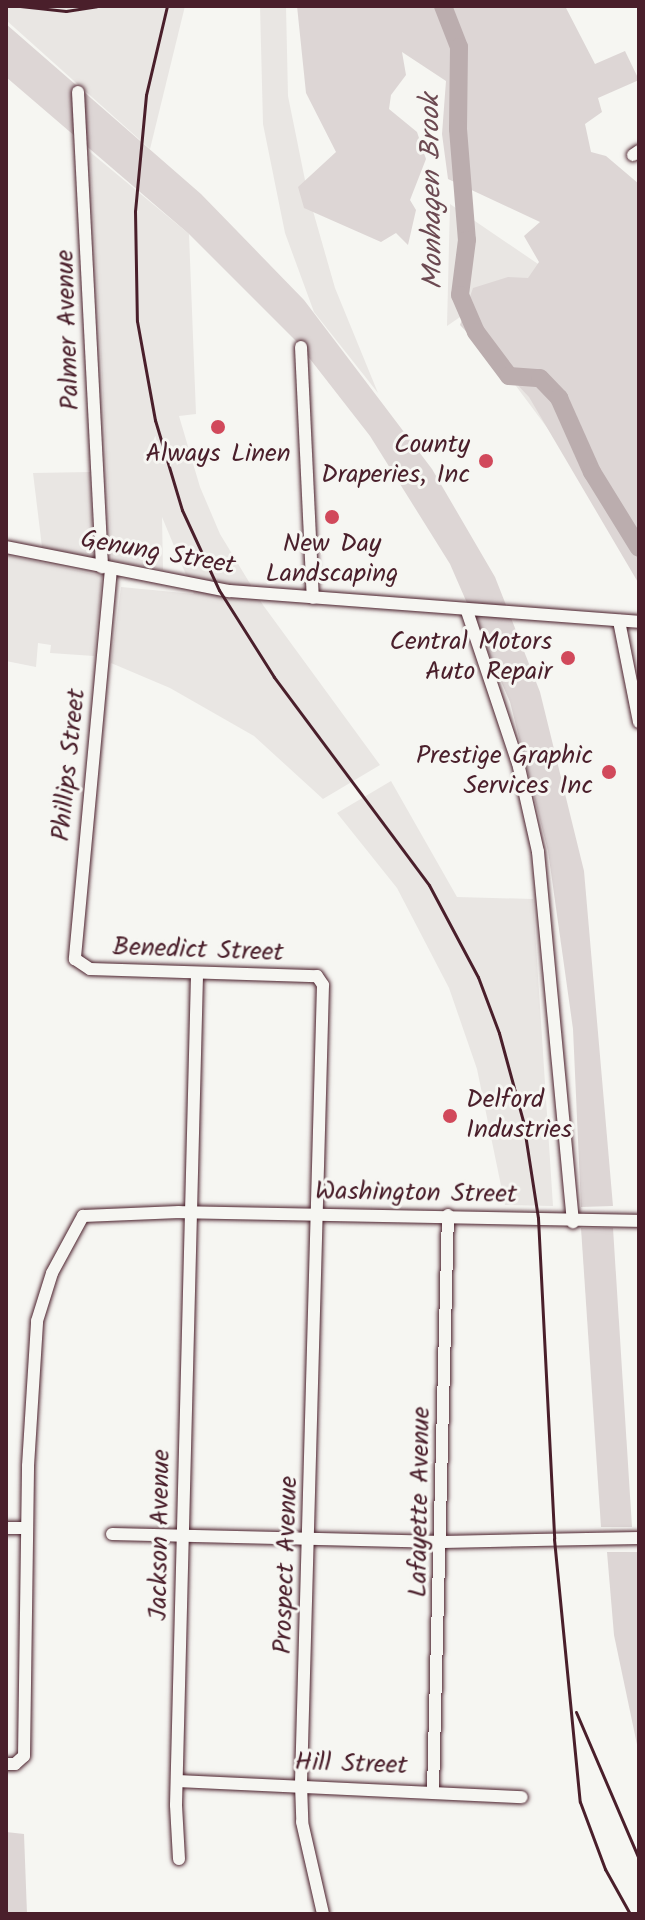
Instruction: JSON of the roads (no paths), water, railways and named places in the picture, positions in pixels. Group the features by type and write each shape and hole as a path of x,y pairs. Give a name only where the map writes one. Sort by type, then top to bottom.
{"street":[{"name":"Palmer Avenue","path":"78,92 107,568"},
{"path":"301,347 313,598"},
{"name":"Genung Street","path":"6,547 229,591 639,622"},
{"name":"Phillips Street","path":"77,963 73,950 107,568"},
{"path":"467,611 518,763 538,852 573,1222"},
{"path":"619,621 639,722"},
{"name":"Benedict Street","path":"77,963 90,969 319,977"},
{"name":"Jackson Avenue","path":"179,1859 182,1532 197,973"},
{"name":"Prospect Avenue","path":"319,977 323,989 311,1535 301,1784 302,1822 323,1914"},
{"path":"6,1764 20,1762 26,1528 37,1321 75,1226 96,1212 192,1212"},
{"name":"Washington Street","path":"192,1212 639,1221"},
{"name":"Lafayette Avenue","path":"433,1790 443,1542 448,1215"},
{"path":"6,1528 26,1528"},
{"path":"112,1534 311,1535 443,1542 639,1538"},
{"name":"Hill Street","path":"178,1781 433,1790 522,1797"}],"waterway":[{"name":"Monhagen Brook","path":"443,6 459,47 458,129 467,240 460,295 476,332 509,376 540,378 559,398 592,472 639,548"}],"railway":[{"path":"20,6 66,11 97,6"},
{"path":"167,6 146,95 135,211 137,321 155,420 182,510 219,590 274,677 429,885 478,977 499,1033 523,1121 538,1218 554,1539 580,1802 605,1869 630,1914"},
{"path":"576,1712 639,1859"}],"place":[{"name":"Always Linen","path":"218,427"},
{"name":"County Draperies, Inc","path":"486,461"},
{"name":"New Day Landscaping","path":"332,517"},
{"name":"Central Motors Auto Repair","path":"568,658"},
{"name":"Prestige Graphic Services Inc","path":"609,772"},
{"name":"Delford Industries","path":"450,1116"}]}
